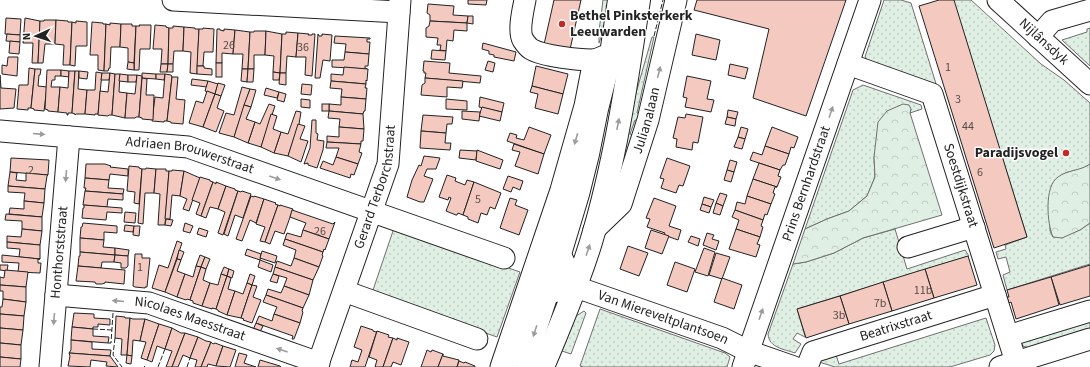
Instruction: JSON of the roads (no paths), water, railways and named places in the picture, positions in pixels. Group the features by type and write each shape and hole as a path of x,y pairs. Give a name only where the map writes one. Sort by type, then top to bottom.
{"main road":[{"path":"523,367 548,293 578,194 597,109 602,57 619,0"},
{"name":"Julianalaan","path":"544,367 576,287 594,230 612,159 626,84 639,0"}],"street":[{"path":"173,0 400,6"},
{"path":"501,367 561,190 590,83 602,57 568,58 532,49 523,40 521,35 522,15 525,0"},
{"name":"Julianalaan","path":"594,230 621,204 648,120 676,0"},
{"name":"Prins Bernhardstraat","path":"746,359 870,0"},
{"name":"Nijlânsdyk","path":"1004,2 1038,37 1090,84"},
{"name":"Gerard Terborchstraat","path":"318,365 388,164 400,6"},
{"path":"1038,37 1052,22 1090,10"},
{"name":"Soestdijkstraat","path":"848,64 932,94 1008,336 1008,364"},
{"name":"Adriaen Brouwerstraat","path":"0,131 188,147 372,212"},
{"name":"Honthorststraat","path":"50,367 69,137"},
{"path":"372,212 504,258"},
{"path":"908,247 974,227"},
{"path":"517,320 548,293 576,287 560,254"},
{"name":"Van Miereveltplantsoen","path":"576,287 722,338 746,359"},
{"path":"344,291 477,339"},
{"name":"Nicolaes Maesstraat","path":"56,295 149,303 318,365"},
{"name":"Beatrixstraat","path":"807,367 813,352 995,295"},
{"path":"1008,336 1090,311"},
{"path":"1008,364 1090,339"},
{"path":"746,359 794,367"}],"place":[{"name":"Bethel Pinksterkerk Leeuwarden","path":"562,24"},
{"name":"Paradijsvogel","path":"1066,153"}]}
